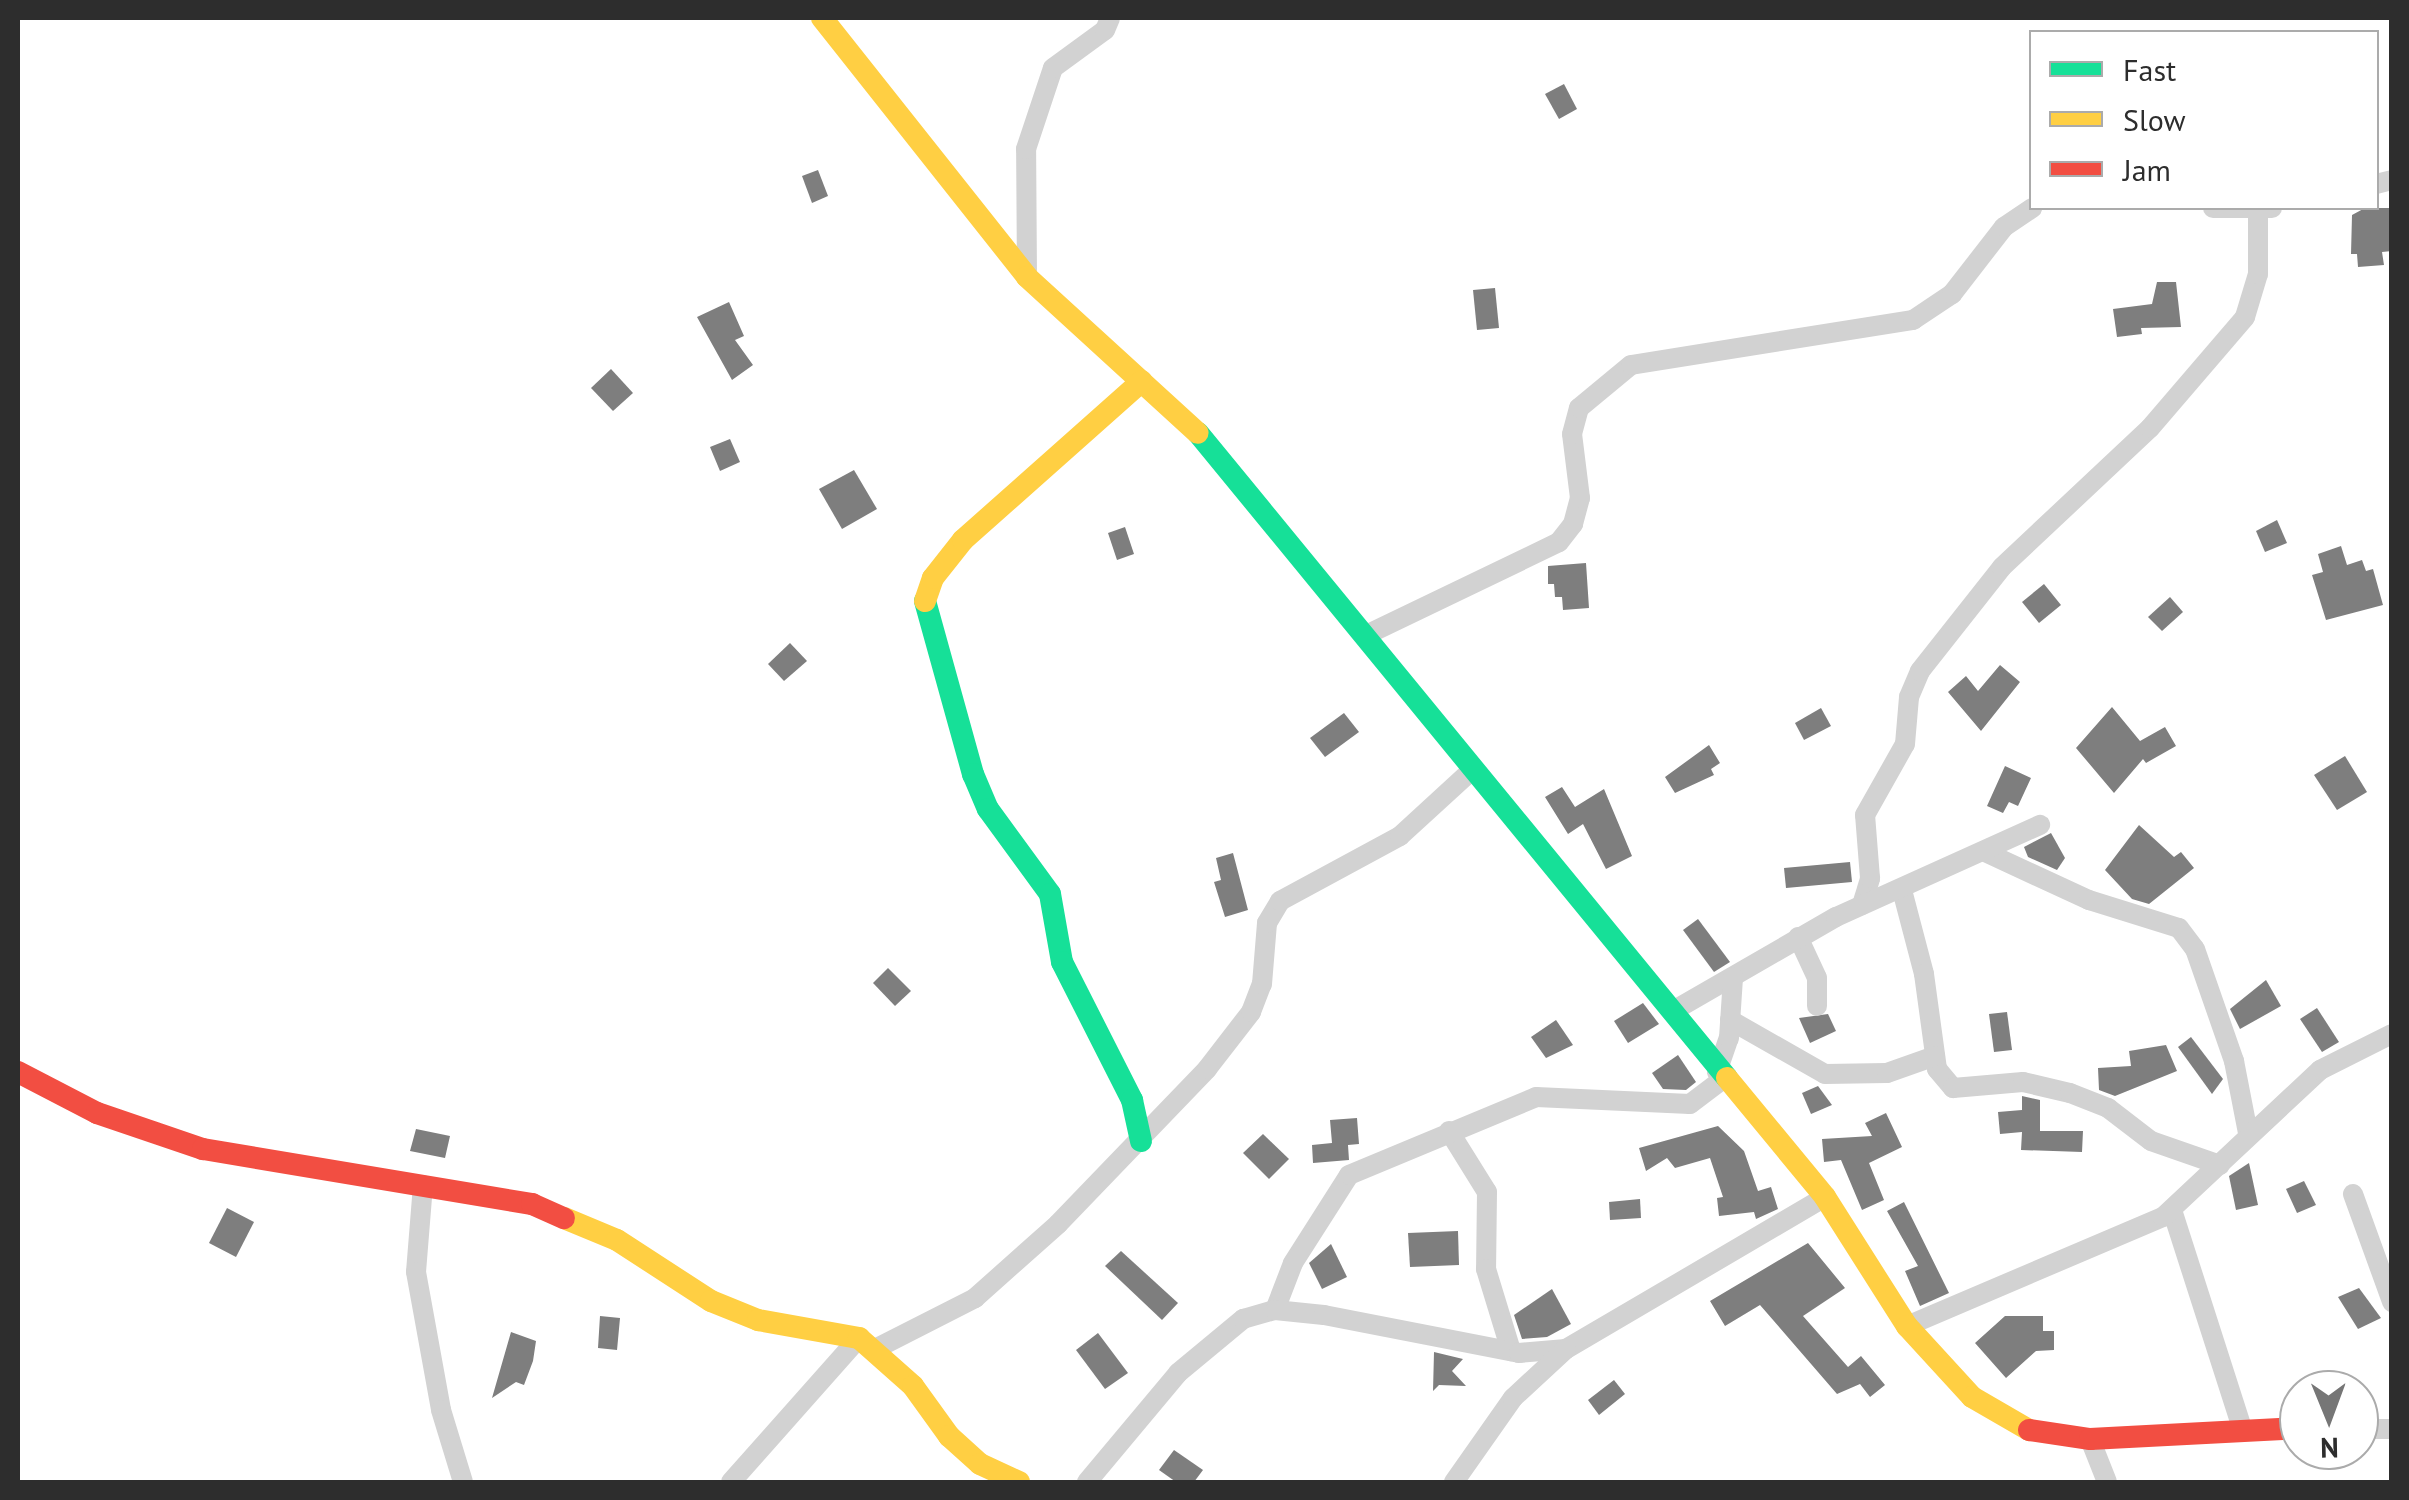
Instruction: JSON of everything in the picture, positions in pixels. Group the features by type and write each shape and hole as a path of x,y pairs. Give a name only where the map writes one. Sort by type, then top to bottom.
{"street":[{"path":"822,18 1028,277 1188,421 1673,1011 1720,1076 1826,1197 1907,1326 1996,1416 2034,1433 2090,1440 2279,1428"},
{"path":"1028,277 1026,149 1053,68 1104,30 1110,18"},
{"path":"1364,636 1559,542 1573,524 1580,498 1572,434 1579,408 1620,372 1653,356 1765,346 1913,320 1952,294 2004,226 2029,210"},
{"path":"1862,905 1870,878 1865,815 1905,744 1910,697 1920,671 2002,567 2150,428 2245,317 2258,274 2265,210"},
{"path":"1141,1141 1132,1100 1062,962 1050,894 988,810 973,774 923,607 933,578 963,540 1142,380"},
{"path":"732,1482 868,1343 975,1298 1141,1141 1251,1012 1273,909 1400,836 1472,770"},
{"path":"1673,1011 1862,905 2040,824"},
{"path":"1985,852 2089,900 2179,928 2194,949 2234,1062 2248,1133"},
{"path":"1902,890 1924,974 1935,1056 1953,1088 2023,1082 2070,1093 2108,1108 2151,1142 2220,1165"},
{"path":"1798,938 1817,978 1817,1006"},
{"path":"1274,1310 1293,1263 1338,1186 1449,1131 1536,1096 1690,1104 1720,1076 1733,977"},
{"path":"1730,1020 1825,1074 1887,1073 1935,1056"},
{"path":"1907,1326 2172,1210 2248,1133 2320,1070 2392,1034"},
{"path":"18,1073 152,1136 532,1204 617,1240 712,1301 758,1320 868,1343 980,1464 1019,1482"},
{"path":"1449,1131 1487,1192 1486,1269 1511,1351"},
{"path":"423,1185 416,1272 441,1410 464,1482"},
{"path":"2353,1194 2389,1289"},
{"path":"1454,1482 1513,1398 1566,1348 1826,1197"},
{"path":"2172,1210 2242,1428"},
{"path":"1087,1482 1210,1343 1244,1319 1274,1310 1511,1351 1566,1348"},
{"path":"2090,1440 2107,1482"}],"building":[{"path":"1564,84 1577,109 1559,119 1545,94"},
{"path":"818,170 828,196 812,203 802,176"},
{"path":"2392,208 2392,251 2382,252 2384,265 2358,267 2357,254 2351,254 2352,215 2361,210"},
{"path":"2157,282 2176,282 2181,327 2141,328 2142,334 2117,337 2113,309 2152,304"},
{"path":"1495,288 1499,328 1477,330 1473,290"},
{"path":"729,302 744,336 735,340 753,365 732,380 697,317"},
{"path":"611,369 633,393 613,411 591,388"},
{"path":"730,439 740,462 720,471 710,447"},
{"path":"854,470 877,509 842,529 819,489"},
{"path":"2277,520 2287,543 2265,552 2256,531"},
{"path":"1125,527 1134,554 1117,560 1108,533"},
{"path":"2341,546 2347,565 2362,560 2366,571 2373,569 2383,605 2326,620 2312,575 2323,572 2318,554"},
{"path":"1586,563 1589,608 1563,610 1562,597 1555,597 1554,584 1548,584 1548,566"},
{"path":"2044,584 2061,605 2039,623 2022,602"},
{"path":"2170,597 2183,612 2162,631 2148,617"},
{"path":"790,643 807,661 784,681 768,664"},
{"path":"2000,665 2020,682 1981,731 1948,692 1966,676 1978,691"},
{"path":"2112,707 2140,741 2165,727 2176,746 2146,763 2143,759 2114,793 2076,748"},
{"path":"1821,708 1831,726 1804,740 1795,723"},
{"path":"1344,713 1359,732 1325,757 1310,738"},
{"path":"1709,745 1720,763 1711,769 1714,775 1675,793 1665,777"},
{"path":"2345,756 2367,792 2337,810 2314,775"},
{"path":"2005,766 2031,778 2018,806 2009,802 2003,813 1987,806"},
{"path":"1562,787 1575,807 1604,789 1632,856 1606,869 1583,824 1568,834 1545,797"},
{"path":"2139,825 2174,857 2181,852 2194,868 2149,904 2132,899 2105,870"},
{"path":"2051,833 2065,858 2057,870 2028,857 2024,847"},
{"path":"1233,853 1248,910 1225,917 1214,882 1221,880 1216,858"},
{"path":"1850,862 1852,882 1786,888 1784,868"},
{"path":"1698,919 1730,962 1714,972 1683,930"},
{"path":"888,968 911,991 895,1006 873,983"},
{"path":"2266,980 2281,1006 2240,1029 2230,1009"},
{"path":"1643,1003 1659,1024 1628,1043 1614,1021"},
{"path":"2317,1008 2339,1042 2322,1052 2300,1019"},
{"path":"2007,1012 2012,1050 1994,1052 1989,1014"},
{"path":"1828,1014 1836,1031 1810,1043 1799,1018"},
{"path":"1556,1020 1573,1045 1546,1058 1531,1037"},
{"path":"2191,1037 2223,1079 2212,1094 2178,1047"},
{"path":"2166,1045 2177,1071 2115,1096 2099,1090 2098,1068 2131,1066 2129,1051"},
{"path":"1678,1055 1696,1082 1686,1090 1663,1089 1652,1073"},
{"path":"1818,1086 1832,1105 1811,1114 1802,1093"},
{"path":"2022,1096 2040,1100 2040,1131 2083,1131 2082,1152 2021,1150 2022,1132 2000,1134 1998,1112 2022,1110"},
{"path":"1886,1113 1902,1147 1869,1163 1884,1200 1862,1210 1841,1160 1824,1162 1822,1139 1872,1136 1865,1123"},
{"path":"1357,1118 1359,1144 1348,1145 1349,1160 1313,1163 1312,1145 1332,1143 1330,1120"},
{"path":"1718,1126 1744,1151 1758,1191 1771,1187 1778,1209 1756,1219 1754,1212 1719,1216 1717,1198 1723,1197 1710,1158 1675,1168 1667,1158 1646,1171 1639,1148"},
{"path":"416,1129 450,1136 445,1158 410,1151"},
{"path":"1263,1134 1289,1159 1269,1179 1243,1153"},
{"path":"2249,1163 2258,1205 2236,1210 2229,1176"},
{"path":"2304,1181 2316,1205 2297,1213 2286,1189"},
{"path":"1640,1199 1641,1218 1610,1220 1609,1202"},
{"path":"1904,1202 1949,1293 1920,1306 1905,1271 1918,1266 1887,1211"},
{"path":"227,1208 254,1222 236,1257 209,1243"},
{"path":"1458,1231 1459,1265 1410,1267 1408,1233"},
{"path":"1808,1243 1845,1288 1803,1316 1848,1367 1861,1356 1885,1385 1870,1397 1860,1384 1837,1394 1760,1305 1725,1326 1710,1301"},
{"path":"1331,1244 1347,1277 1322,1289 1309,1263"},
{"path":"1121,1251 1178,1303 1162,1320 1105,1266"},
{"path":"2359,1288 2381,1318 2358,1329 2338,1297"},
{"path":"1552,1289 1571,1324 1547,1337 1522,1339 1514,1315"},
{"path":"600,1316 620,1318 617,1350 598,1348"},
{"path":"2005,1316 2043,1316 2043,1331 2054,1331 2054,1350 2036,1351 2006,1378 1975,1343"},
{"path":"511,1332 536,1341 533,1361 524,1385 516,1382 492,1398"},
{"path":"1098,1333 1128,1373 1105,1389 1076,1350"},
{"path":"1434,1352 1463,1359 1452,1371 1466,1386 1439,1385 1433,1391"},
{"path":"1614,1380 1625,1394 1599,1415 1588,1400"},
{"path":"1174,1450 1203,1470 1194,1482 1176,1482 1159,1470"}],"traffic: fast":[{"path":"1198,433 1727,1078"},
{"path":"925,601 973,774 988,809 1050,894 1062,962 1132,1100 1141,1141"}],"traffic: slow":[{"path":"822,18 1027,277 1198,433"},
{"path":"925,601 933,578 963,540 1142,381"},
{"path":"1727,1078 1825,1197 1907,1326 1972,1397 2029,1430"},
{"path":"564,1218 617,1240 711,1301 758,1320 859,1338 913,1386 949,1436 980,1464 1019,1482"}],"traffic: jam":[{"path":"18,1072 97,1113 203,1149 532,1204 564,1218"},
{"path":"2029,1430 2090,1439 2279,1429"}]}
